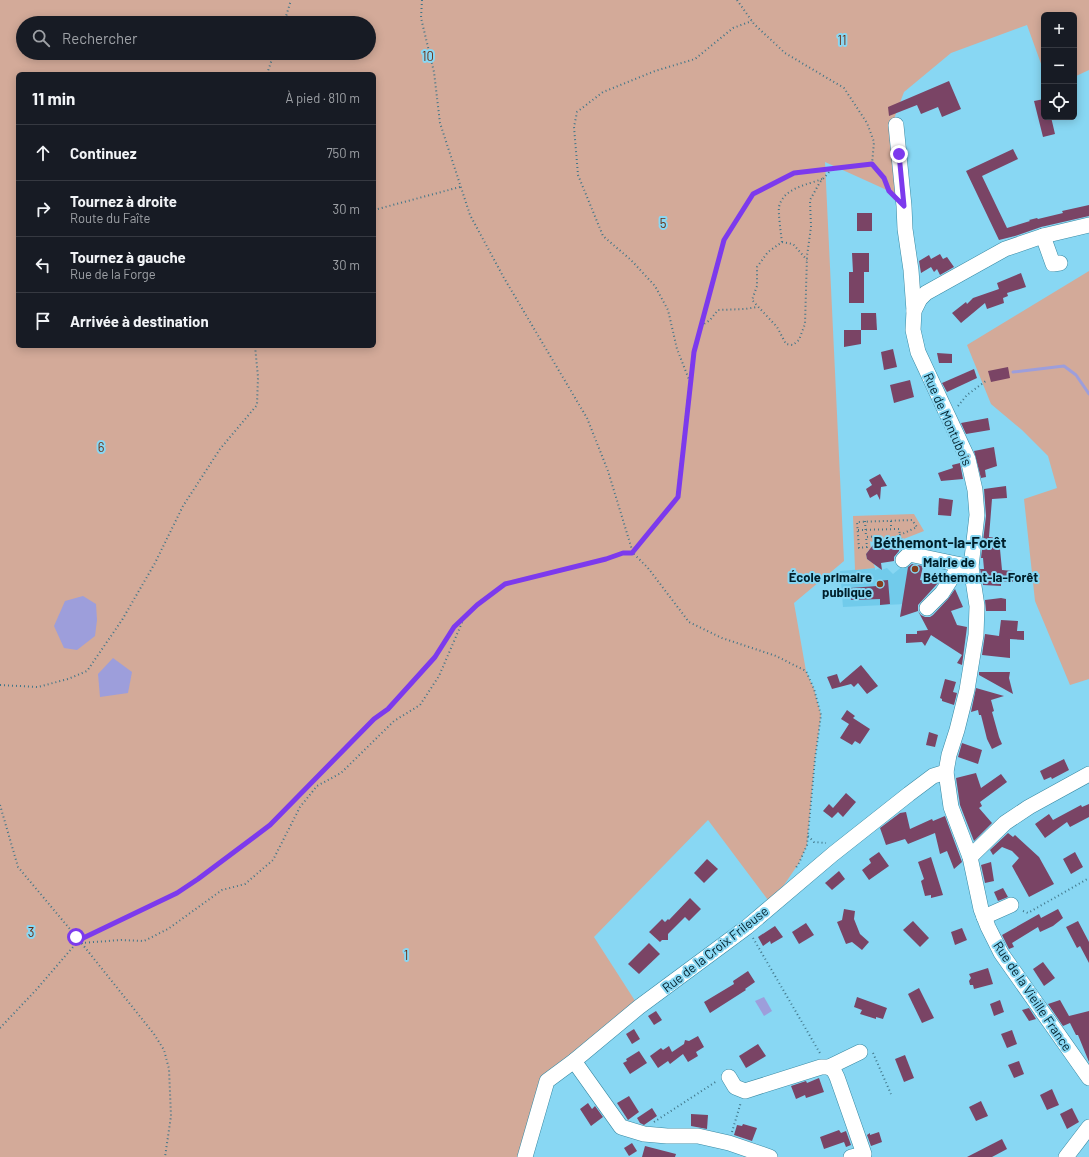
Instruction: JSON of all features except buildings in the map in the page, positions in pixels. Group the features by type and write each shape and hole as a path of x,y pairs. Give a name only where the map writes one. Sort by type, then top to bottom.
{"street":[{"name":"Rue de Montubois","path":"896,125 905,229 911,270 914,311 913,330 918,352 968,459 975,490 977,515 965,566 976,606 976,635 967,690 949,755 946,772"},
{"path":"914,311 920,299 926,293 1005,249 1043,236 1089,225"},
{"path":"1043,236 1053,264 1060,263"},
{"path":"904,548 965,566 927,608"},
{"name":"Rue de la Vieille France","path":"946,772 951,807 970,857 984,917 988,927 1001,952 1089,1078"},
{"name":"Rue de la Croix Frileuse","path":"525,1157 547,1081 574,1061 639,1007 747,927 833,854 909,794 933,776 946,772"},
{"path":"970,857 1005,823 1029,807 1089,774"},
{"path":"984,917 1012,905"},
{"path":"729,1077 735,1087 745,1091 821,1067 829,1067 860,1052"},
{"path":"574,1061 621,1127 644,1134 698,1136 770,1157"},
{"path":"829,1067 834,1071 837,1077 864,1154 851,1157"},
{"path":"1066,1157 1089,1127"}],"path":[{"path":"286,16 291,0"},
{"path":"422,0 421,18 434,72 440,123 470,216 504,278 588,418 608,471 632,553 648,568 689,622 722,638 776,656 806,671 814,689 821,715 815,758 808,836"},
{"path":"737,0 752,20 785,53 844,88 867,123 872,136 874,142 872,164 884,178 889,191 904,206"},
{"path":"690,383 677,349 668,310 655,286 631,260 603,236 578,175 574,127 578,112 603,92 655,71 695,59 733,28 752,20"},
{"path":"268,72 272,60"},
{"path":"632,553 678,497 694,352 724,240 753,194 794,173 872,164"},
{"path":"807,260 793,244 782,242 768,252 757,267 757,286 752,300 757,307 778,327 786,344 793,345 799,340 805,324 810,200 820,182 832,168"},
{"path":"782,242 779,208 784,196 793,190 822,180"},
{"path":"376,209 460,187"},
{"path":"700,327 710,320 718,310 757,307"},
{"path":"0,685 38,687 68,679 88,671 126,613 187,499 220,449 256,405 258,377 254,348"},
{"path":"950,422 961,401 966,395 987,380"},
{"path":"891,520 891,529"},
{"path":"865,521 867,547 859,548 857,522 865,521 891,520 912,520 917,527 904,548"},
{"path":"880,529 882,540 898,538 904,548"},
{"path":"858,530 899,529 904,548"},
{"path":"866,537 881,536"},
{"path":"0,1028 36,990 79,940 177,893 270,825 374,719 388,709 435,657 454,627 477,605 505,584 606,559 623,553 632,553"},
{"path":"82,943 122,940 144,941 168,929 222,890 245,884 273,860 300,807 317,786 341,773 394,721 420,705 439,676 464,617"},
{"path":"312,782 317,786"},
{"path":"0,804 18,867 82,943 154,1034 164,1050 169,1069 172,1116 165,1157"},
{"path":"1012,905 1028,914 1089,878"},
{"path":"747,927 829,1067"},
{"path":"860,1052 871,1049 891,1094"},
{"path":"637,1132 723,1077 729,1077"},
{"path":"729,1144 745,1091"}],"shaded area":[{"name":"École primaire publique","path":"909,561 906,604 843,607 840,571 875,568 875,570 880,568 881,570 887,568 893,574"},
{"path":"83,596 96,604 97,620 95,636 77,650 64,648 54,626 65,601"},
{"path":"113,658 132,672 128,693 100,697 98,674"},
{"path":"764,997 772,1011 764,1016 755,1001"}],"green space":[{"path":"0,0 1089,0 1089,70 1077,76 1077,12 1041,12 1041,64 1027,25 951,53 904,92 895,116 904,206 889,191 825,162 844,561 794,603 806,671 814,689 821,715 815,759 807,845 799,863 784,885 768,900 708,820 594,937 639,1007 547,1081 525,1157 0,1157"},
{"path":"1089,271 1089,679 1070,685 1035,601 1024,499 1057,488 1048,456 1022,430 991,404 967,345"},
{"path":"914,514 924,531 896,542 896,546 878,549 877,540 872,542 870,541 871,550 869,550 866,554 867,559 873,562 875,568 855,570 853,516"}],"waterway":[{"path":"1013,372 1064,366 1076,375 1089,394"}],"place":[{"name":"Mairie de Béthemont-la-Forêt","path":"915,569"},
{"name":"École primaire publique","path":"880,584"}],"district":[{"name":"Béthemont-la-Forêt","path":"940,542"}],"route":[{"path":"76,937 79,940 177,893 270,825 374,719 388,709 435,657 454,627 477,605 505,584 606,559 623,553 632,553 678,497 694,352 724,240 753,194 794,173 872,164 884,178 889,191 904,206 899,154"}],"park label":[{"name":"11","path":"842,40"},
{"name":"10","path":"428,56"},
{"name":"5","path":"663,223"},
{"name":"6","path":"101,447"},
{"name":"3","path":"31,932"},
{"name":"1","path":"406,955"}]}
